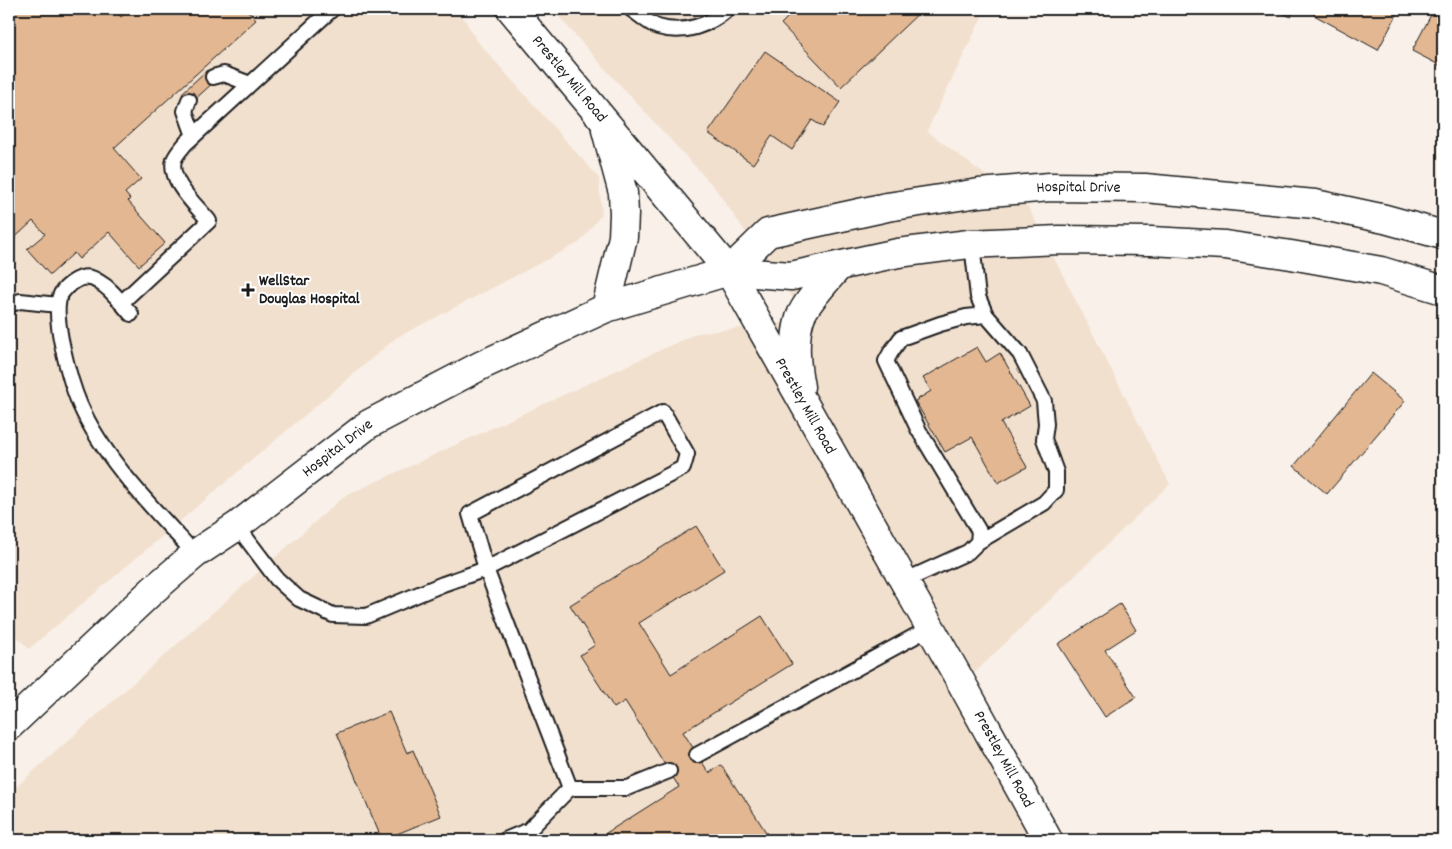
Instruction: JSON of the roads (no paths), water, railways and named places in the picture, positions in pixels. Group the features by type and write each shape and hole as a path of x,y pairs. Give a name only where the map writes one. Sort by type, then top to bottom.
{"street":[{"name":"Prestley Mill Road","path":"511,9 728,271 930,628 1042,838"},
{"path":"604,121 622,193 624,214 623,237 606,308"},
{"name":"Hospital Drive","path":"728,271 768,233 887,207 980,192 1050,187 1145,188 1315,204 1385,219 1443,236"},
{"name":"Hospital Drive","path":"9,726 153,590 196,554 237,526 369,424 482,365 606,308 728,271 791,276 898,253 972,244 1059,240 1151,241 1225,246 1381,271 1443,290"},
{"path":"802,401 796,363 796,340 800,317 809,302 839,266"}],"lane":[{"path":"121,303 209,221 182,189 174,170 174,159 186,143 332,9"},
{"path":"632,9 657,26 680,30 705,25 728,9"},
{"path":"213,77 224,74 250,84"},
{"path":"189,100 185,111 194,136"},
{"path":"904,582 968,552 978,542 1044,503 1056,490 1056,472 1044,439 1046,424 1044,401 1020,354 986,315 978,297 972,244"},
{"path":"131,314 98,280 81,277 68,286 61,295 58,305 64,355 73,388 86,418 105,448 131,482 196,554"},
{"path":"9,305 20,301 58,305"},
{"path":"978,542 979,531 918,429 886,361 901,338 957,320 986,315"},
{"path":"237,526 277,578 299,599 333,615 366,616 443,584 486,569 682,468 687,454 663,412 470,514 486,569 570,788"},
{"path":"697,755 930,628"},
{"path":"506,840 529,830 570,788 627,788 669,770"}],"place":[{"name":"WellStar Douglas Hospital","path":"248,290"}]}
